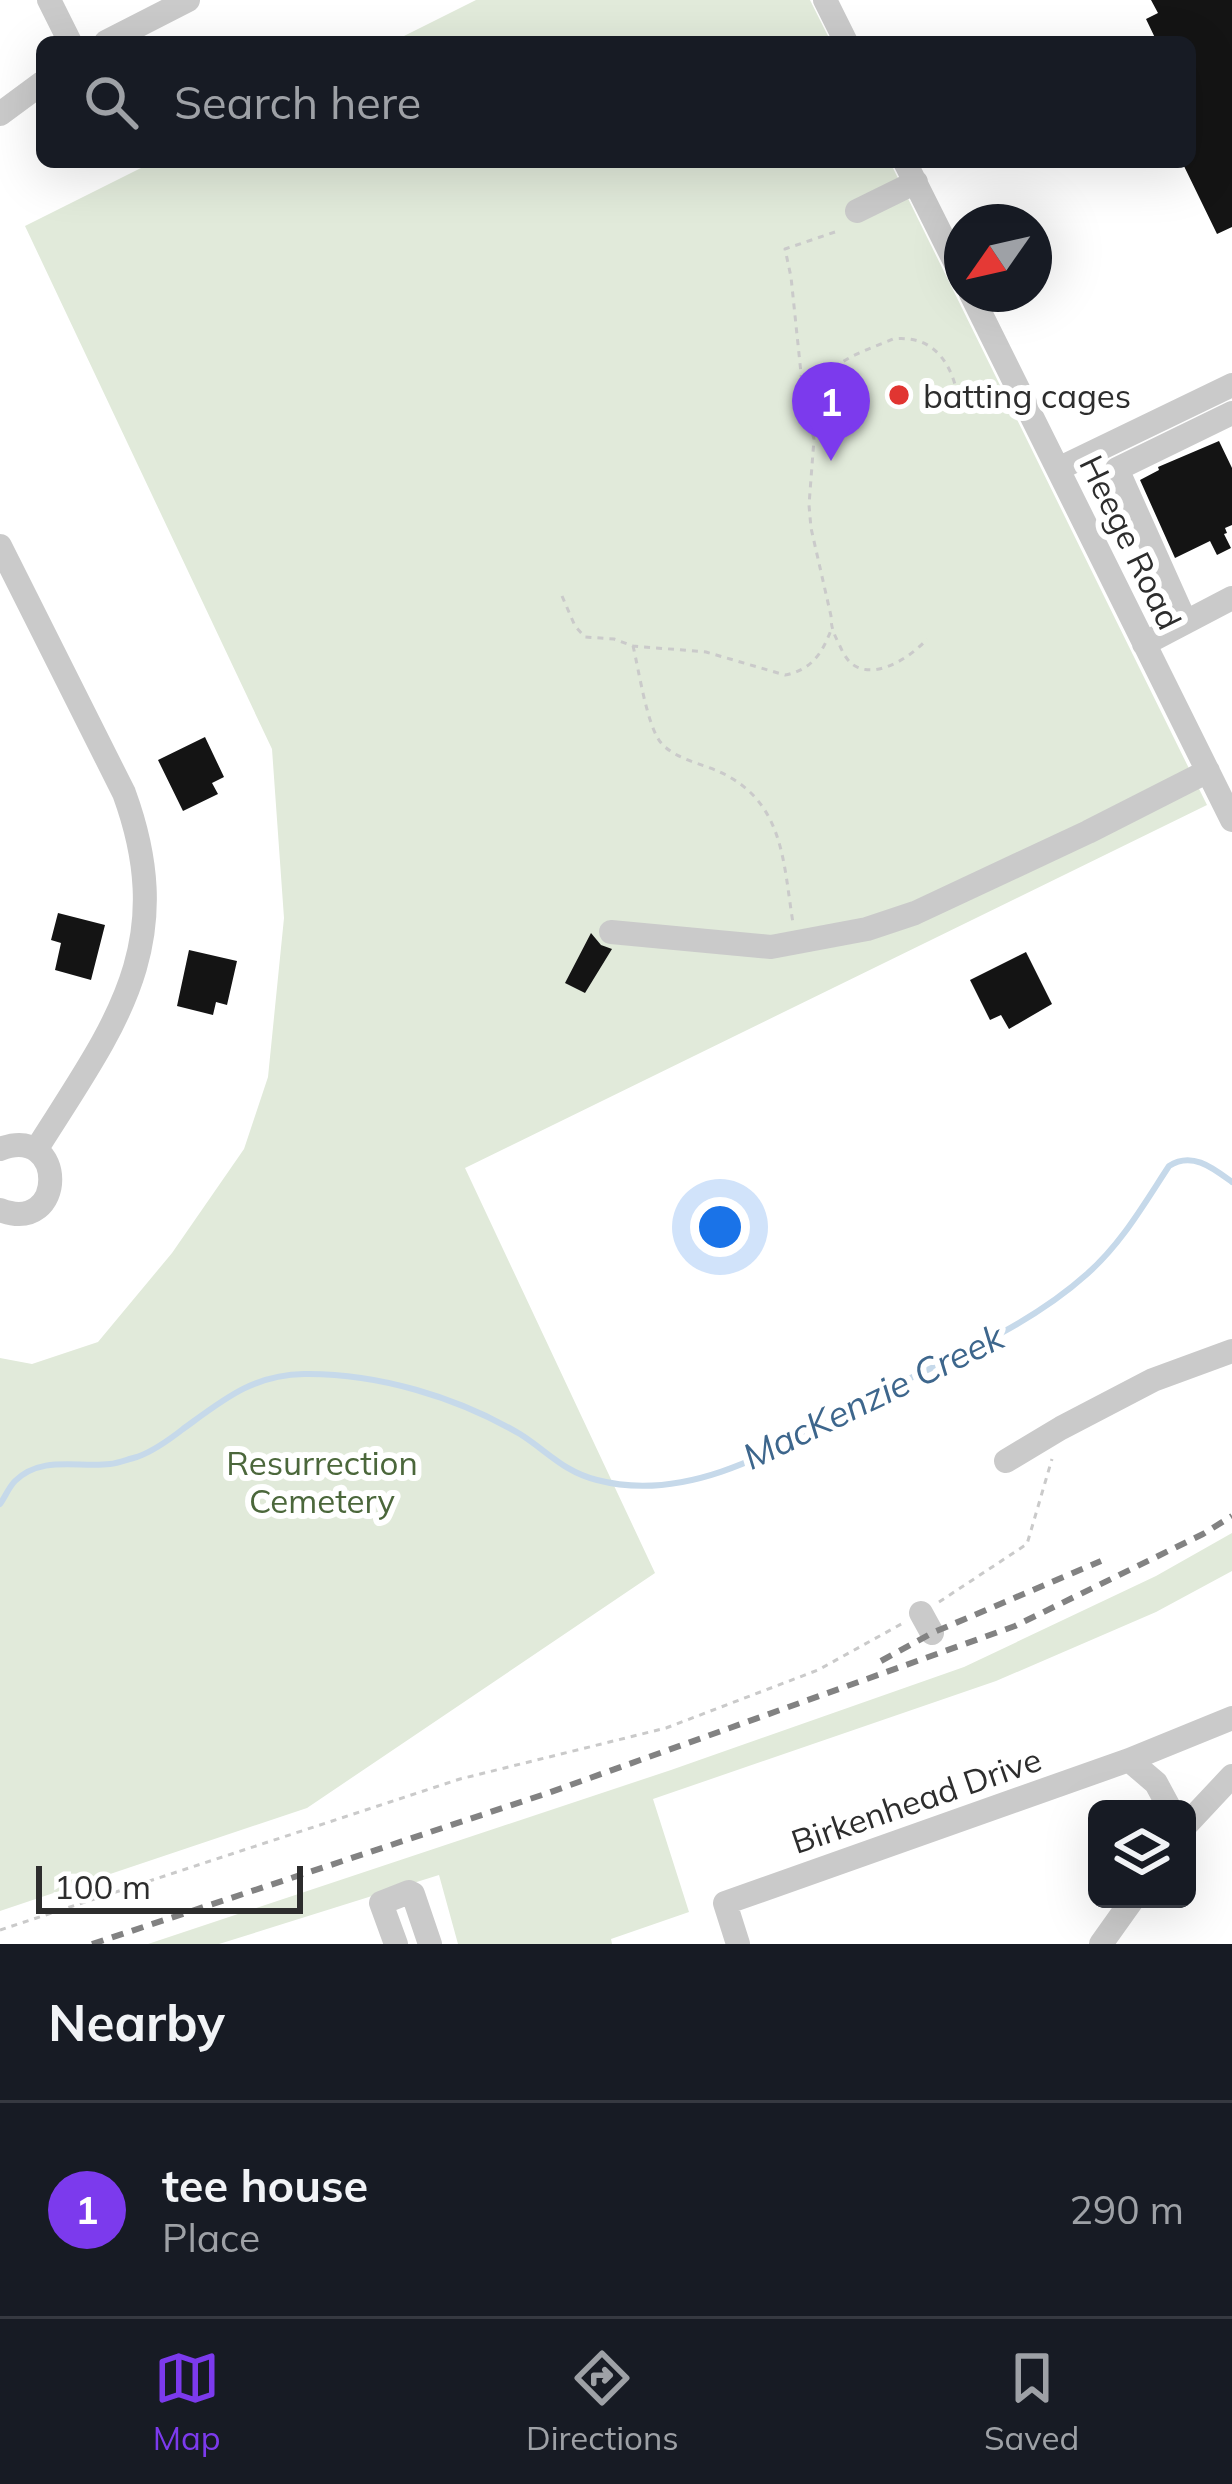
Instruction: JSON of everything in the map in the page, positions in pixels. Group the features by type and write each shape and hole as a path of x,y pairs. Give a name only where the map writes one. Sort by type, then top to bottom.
{"street":[{"path":"49,0 67,36"},
{"path":"118,36 188,0"},
{"path":"825,0 843,36"},
{"path":"0,114 36,87"},
{"path":"857,211 910,172 944,240"},
{"name":"Heege Road","path":"980,312 1232,820"},
{"path":"1058,469 1231,390"},
{"path":"1186,621 1117,470 1232,413"},
{"path":"0,546 124,794 146,883 140,953 117,1016 35,1150"},
{"path":"1144,644 1232,598"},
{"path":"611,932 771,947 867,929 915,913 1208,771"},
{"path":"0,1149 16,1144 35,1150 44,1157 52,1176 42,1204 23,1214 0,1210"},
{"path":"1006,1461 1153,1380 1232,1351"},
{"name":"Birkenhead Drive","path":"738,1944 725,1903 1129,1760 1232,1718"},
{"path":"1129,1760 1156,1783 1166,1800"},
{"path":"1196,1814 1232,1776"},
{"path":"396,1944 381,1903 409,1892 430,1944"},
{"path":"1101,1944 1126,1908"}],"path":[{"path":"562,596 574,626 585,637 706,652 785,675 813,663 831,629 831,616 811,528 814,452 785,249 835,232"},
{"path":"810,424 820,410 822,388 831,372 902,338 926,342 937,351 951,374 960,411"},
{"path":"831,629 850,661 868,670 899,661 927,639"},
{"path":"633,646 651,724 664,746 736,780 767,809 783,865 796,944"},
{"path":"0,1930 460,1779 666,1727 926,1623 1027,1544 1060,1428"}],"green space":[{"path":"476,0 810,0 828,36 404,36"},
{"name":"Resurrection Cemetery","path":"141,168 893,168 944,272 944,312 964,312 1207,805 465,1168 655,1573 307,1808 0,1911 0,1358 32,1364 98,1342 172,1253 244,1149 268,1077 284,918 272,749 25,226"},
{"path":"1232,1533 1232,1571 1156,1612 996,1681 653,1799 689,1912 611,1939 612,1944 458,1944 439,1875 219,1944 148,1944 964,1667 1156,1576"}],"building":[{"path":"1151,0 1232,0 1232,227 1217,234 1185,168 1196,168 1196,36 1154,36 1146,19 1158,13"},
{"path":"1219,441 1232,468 1232,525 1224,534 1231,548 1217,555 1210,541 1175,558 1140,480 1158,467"},
{"path":"205,737 224,777 212,783 218,794 183,811 158,760"},
{"path":"58,913 105,925 91,980 55,970 61,943 51,940"},
{"path":"591,933 612,949 585,993 565,983"},
{"path":"189,950 237,961 227,1005 216,1002 213,1015 177,1006"},
{"path":"1026,952 1052,1004 1009,1029 1001,1015 990,1020 970,980"}],"waterway":[{"name":"MacKenzie Creek","path":"0,1504 15,1481 37,1468 110,1464 137,1457 239,1391 269,1379 304,1374 360,1378 443,1398 496,1421 565,1466 597,1480 635,1486 710,1475 782,1446 1040,1310 1111,1249 1169,1166 1194,1161 1232,1182"}],"railway":[{"path":"92,1944 548,1793 1015,1626 1232,1516"},
{"path":"881,1661 932,1633 1101,1561"}],"place":[{"name":"batting cages","path":"899,395"},
{"name":"tee house","path":"831,461"}]}
